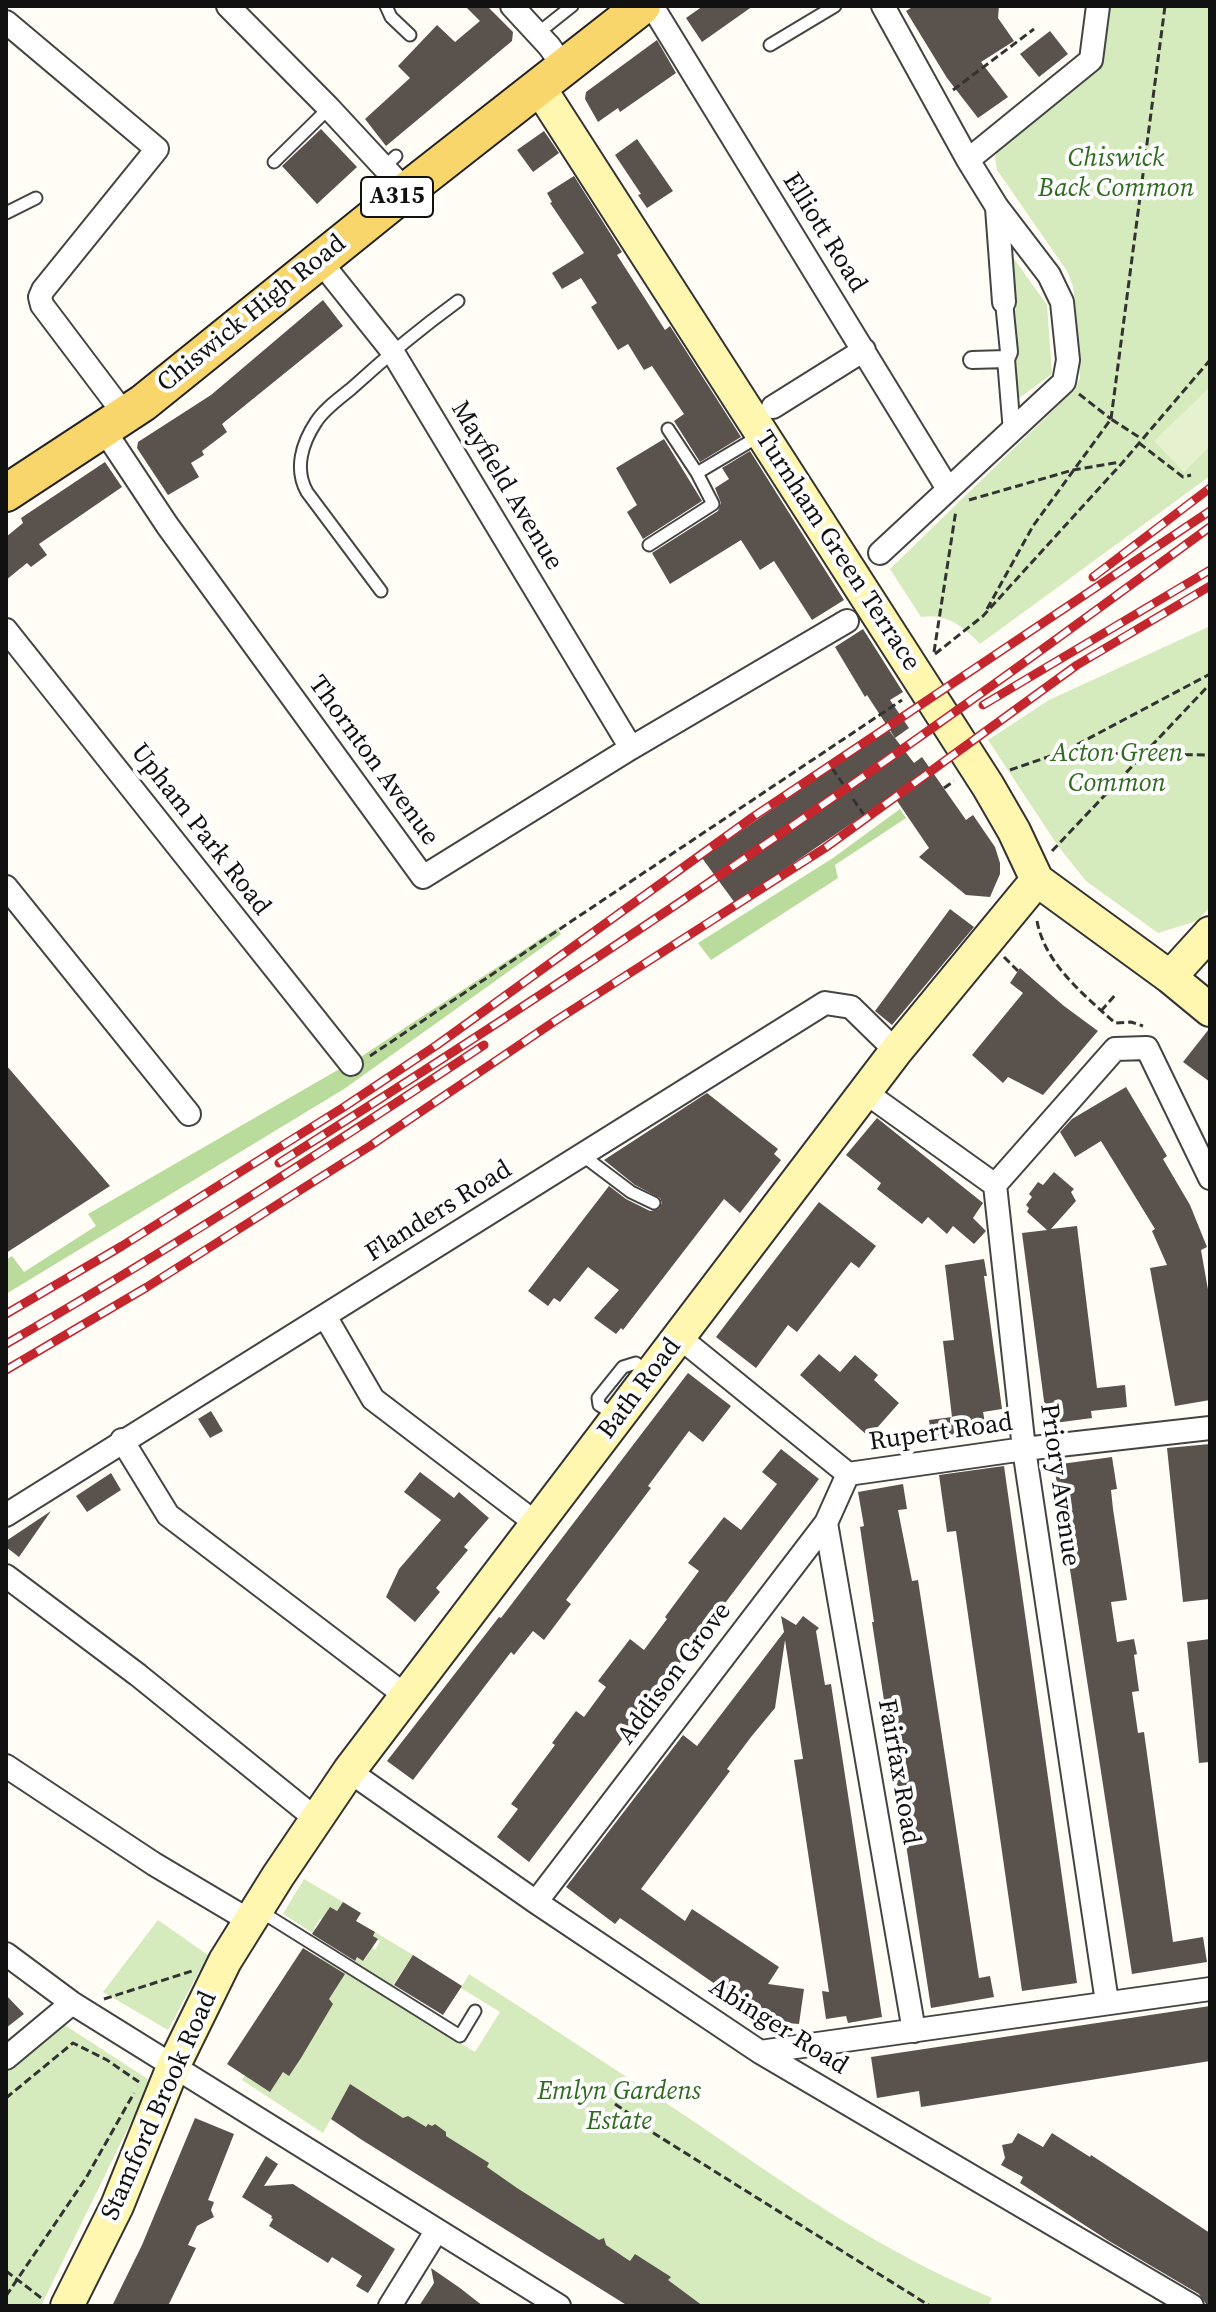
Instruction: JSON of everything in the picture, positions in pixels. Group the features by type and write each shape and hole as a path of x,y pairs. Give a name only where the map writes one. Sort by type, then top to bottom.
{"main road":[{"name":"Chiswick High Road","path":"6,493 114,423 320,261 395,171 552,77 642,6"},
{"name":"Turnham Green Terrace","path":"552,77 767,421 988,786 1037,880 1210,1010"},
{"name":"Bath Road","path":"253,1915 349,1771 896,1051 1037,880"},
{"path":"1170,977 1210,933"},
{"name":"Stamford Brook Road","path":"67,2306 117,2206 173,2067 225,1961 253,1915"}],"street":[{"path":"228,6 395,171"},
{"path":"512,6 538,33 552,77"},
{"name":"Elliott Road","path":"652,6 948,489"},
{"path":"880,553 1064,382 1068,360 1062,302 1049,275 997,207 883,6"},
{"path":"968,160 1091,60 1098,6"},
{"path":"6,22 157,149 40,297 114,423"},
{"path":"997,207 1012,432"},
{"name":"Mayfield Avenue","path":"320,261 392,351 631,748"},
{"path":"767,421 864,350"},
{"path":"972,360 1006,359"},
{"name":"Thornton Avenue","path":"114,423 167,525 423,877 631,748 847,621"},
{"name":"Upham Park Road","path":"6,630 351,1064"},
{"path":"6,887 189,1114"},
{"name":"Flanders Road","path":"6,1515 825,1003 851,1007 896,1051"},
{"path":"865,1092 995,1185 1115,1049 1145,1037 1210,1178"},
{"name":"Priory Avenue","path":"995,1185 1024,1449 1107,2002"},
{"path":"325,1316 373,1399 537,1524"},
{"name":"Rupert Road","path":"679,1337 848,1474 1024,1449 1210,1428"},
{"path":"122,1440 168,1515 406,1696"},
{"name":"Addison Grove","path":"536,1902 826,1523 848,1474"},
{"name":"Fairfax Road","path":"826,1523 914,2031"},
{"path":"6,1576 138,1675 316,1819"},
{"path":"6,1766 154,1864 253,1915"},
{"name":"Abinger Road","path":"349,1771 536,1902 760,2052 1192,2306"},
{"path":"6,1954 77,2005 173,2067 559,2306"},
{"path":"760,2052 1210,1989"},
{"path":"6,2058 77,2005"},
{"path":"390,2306 437,2230"}],"lane":[{"path":"386,6 391,17 410,35"},
{"path":"538,33 572,6"},
{"path":"770,45 835,6"},
{"path":"274,162 324,102"},
{"path":"6,213 36,198"},
{"path":"381,591 307,492 299,465 320,416 392,351 458,301"},
{"path":"697,473 767,421"},
{"path":"649,545 713,504 668,429"},
{"path":"582,1155 631,1192 654,1203"},
{"path":"253,1915 460,2036 475,2011"}],"path":[{"path":"983,616 1033,526 1111,419 1165,6"},
{"path":"937,101 1034,29"},
{"path":"1123,462 1073,470 957,503 931,657 983,616 1123,462 1210,360"},
{"path":"1064,382 1183,477 1191,475"},
{"path":"1009,771 1065,751 1210,674"},
{"path":"1052,851 1210,684"},
{"path":"351,1064 354,1067 908,696"},
{"path":"1065,751 1210,755"},
{"path":"832,768 843,784"},
{"path":"944,788 960,777"},
{"path":"853,799 864,815"},
{"path":"1036,919 1053,959 1077,989 1115,1023 1131,1022 1145,1037"},
{"path":"1004,957 1018,971"},
{"path":"1101,1011 1117,993"},
{"path":"77,2005 225,1961"},
{"path":"6,2098 73,2043 107,2060 140,2082 86,2178 6,2296"},
{"path":"615,2104 639,2124 930,2306"},
{"path":"6,2271 52,2306"}],"green space":[{"name":"Chiswick Back Common","path":"1104,6 1210,6 1210,476 980,644 954,622 938,617 921,617 890,569 1074,390 1080,378 1073,286 1067,271 997,170 995,157 1000,144 1102,65"},
{"path":"1010,253 1047,305 1052,374 1014,402 1012,357 1015,351"},
{"path":"1210,387 1210,446 1184,472 1154,441"},
{"name":"Acton Green Common","path":"1210,626 1210,907 1197,921 1158,933 1086,881 1058,846 988,740 1049,700"},
{"path":"900,809 906,818 835,865 838,878 711,960 698,943 833,858"},
{"path":"557,928 561,934 344,1089 6,1294 6,1260 12,1256 24,1272 96,1226 88,1214 362,1056"},
{"path":"304,1879 343,1902 337,1911 330,1907 323,1920 320,1919 314,1928 322,1933 319,1937 283,1914"},
{"path":"158,1920 208,1955 168,2030 103,1992"},
{"path":"375,1932 413,1955 391,1988 352,1965 357,1957 364,1961 372,1948 375,1950 380,1941 373,1936"},
{"name":"Emlyn Gardens Estate","path":"322,1958 475,2052 500,2012 461,1988 469,1974 841,2219 914,2261 992,2298 988,2306 693,2306 626,2258 348,2088 323,2133 242,2080"},
{"path":"60,2022 151,2081 41,2306 6,2306 6,2067"}],"building":[{"path":"465,6 487,6 513,32 512,41 386,146 365,119 410,78 398,66 437,25 455,42 480,21"},
{"path":"703,6 753,6 702,42 686,18"},
{"path":"914,6 999,6 998,18 1014,41 981,62 1008,97 978,118 947,78 906,11"},
{"path":"1050,31 1068,54 1039,77 1020,54"},
{"path":"657,40 676,73 620,112 618,108 598,122 585,99 586,92"},
{"path":"321,129 357,167 317,204 282,166"},
{"path":"544,131 559,153 533,172 517,150"},
{"path":"637,139 673,191 647,208 615,155"},
{"path":"574,176 622,252 617,255 665,330 670,326 741,437 700,462 674,421 684,414 652,366 644,370 628,344 618,350 591,307 597,303 581,278 562,289 552,273 584,253 550,203 547,193"},
{"path":"323,300 343,326 222,424 227,432 202,451 204,455 191,463 199,477 168,495 137,448 138,442 211,395"},
{"path":"664,439 702,501 643,539 627,512 637,505 616,468"},
{"path":"750,451 844,600 812,620 774,561 760,570 741,540 670,584 652,553 718,511 721,503 715,488 729,479 722,468"},
{"path":"105,462 122,487 39,544 47,555 31,567 27,563 6,580 6,537 23,523 21,518"},
{"path":"863,629 903,692 890,700 909,728 895,738 867,695 865,697 835,647"},
{"path":"888,729 914,763 922,757 966,820 973,815 995,847 1000,874 990,897 966,895 919,857 929,848 893,795 735,903 702,858"},
{"path":"950,909 974,927 892,1025 875,1011"},
{"path":"1020,968 1098,1031 1043,1095 1008,1077 1003,1083 972,1055 1023,993 1010,983"},
{"path":"1210,1029 1210,1082 1183,1062"},
{"path":"6,1065 110,1186 6,1253"},
{"path":"1126,1087 1167,1156 1163,1159 1190,1205 1207,1247 1201,1250 1210,1301 1210,1400 1175,1406 1150,1268 1167,1265 1152,1231 1155,1229 1101,1141 1075,1157 1060,1132 1072,1119"},
{"path":"707,1093 778,1149 774,1154 781,1160 740,1213 724,1199 623,1330 621,1328 616,1334 594,1318 619,1290 588,1267 560,1302 554,1298 548,1306 528,1291 609,1186 650,1211 659,1209 662,1203 660,1198 635,1185 604,1160"},
{"path":"877,1118 983,1203 973,1218 986,1231 974,1244 953,1226 947,1234 928,1217 922,1224 877,1189 881,1183 846,1155"},
{"path":"1054,1172 1074,1189 1071,1192 1076,1201 1051,1229 1077,1226 1097,1388 1125,1385 1127,1407 1091,1411 1092,1418 1047,1424 1022,1233 1047,1230 1027,1212 1029,1208 1026,1205 1032,1197 1029,1194 1038,1182 1043,1185"},
{"path":"819,1202 876,1246 859,1268 851,1262 797,1332 788,1325 756,1368 716,1337"},
{"path":"984,1259 1002,1409 983,1412 985,1423 959,1427 960,1437 932,1440 929,1420 952,1417 943,1341 954,1340 945,1265"},
{"path":"819,1354 840,1372 855,1355 878,1375 874,1380 899,1403 869,1437 800,1375"},
{"path":"688,1373 731,1406 703,1442 689,1431 648,1486 651,1488 566,1600 571,1604 544,1640 533,1631 514,1655 511,1652 413,1780 387,1761 501,1618"},
{"path":"211,1411 223,1431 210,1438 198,1419"},
{"path":"1210,1444 1210,1599 1183,1602 1167,1448"},
{"path":"781,1449 819,1479 529,1862 497,1837 518,1809 511,1804 576,1711 584,1717 606,1687 598,1681 630,1639 644,1650 699,1571 688,1563 724,1517 741,1530 777,1484 762,1472"},
{"path":"1112,1457 1117,1489 1111,1490 1127,1600 1111,1602 1117,1642 1134,1639 1137,1654 1134,1655 1139,1691 1132,1692 1138,1733 1144,1732 1173,1942 1203,1937 1207,1962 1132,1974 1054,1465"},
{"path":"1004,1466 1077,1983 1022,1991 956,1531 947,1532 939,1475"},
{"path":"420,1472 454,1498 459,1492 489,1518 464,1547 468,1550 436,1588 440,1592 415,1622 386,1597 399,1569 441,1520 404,1492"},
{"path":"111,1473 121,1490 87,1512 76,1496"},
{"path":"903,1484 907,1509 898,1510 912,1581 918,1580 979,1978 990,1976 994,1997 931,2008 872,1622 858,1492"},
{"path":"51,1511 19,1557 6,1547 6,1541"},
{"path":"781,1616 796,1625 803,1616 819,1628 816,1631 825,1685 831,1684 882,2017 848,2023 846,2016 826,2019 822,1991 829,1992 794,1760 803,1759 785,1640 775,1708 641,1889 685,1921 692,1909 779,1967 768,1984 804,1989 799,2024 775,2022 751,2009 620,1918 615,1924 566,1887 683,1735 697,1746 784,1632"},
{"path":"1210,1639 1210,1762 1199,1763 1187,1642"},
{"path":"343,1902 361,1913 356,1921 375,1932 373,1936 378,1939 363,1961 357,1957 355,1961 312,1934 330,1907 337,1911"},
{"path":"303,1948 345,1974 329,1999 333,2004 301,2058 289,2076 283,2072 270,2092 227,2064"},
{"path":"413,1955 462,1986 443,2015 394,1985"},
{"path":"6,1995 24,2014 6,2028"},
{"path":"1210,2006 1210,2061 921,2107 919,2091 877,2098 871,2057"},
{"path":"350,2084 403,2118 408,2116 426,2127 435,2124 446,2132 446,2136 489,2163 487,2167 517,2188 599,2240 604,2238 606,2245 630,2261 635,2254 671,2277 668,2280 703,2306 628,2306 362,2140 331,2119"},
{"path":"195,2118 234,2134 208,2200 214,2202 211,2210 214,2217 197,2226 188,2245 196,2248 168,2306 112,2306 142,2245"},
{"path":"1018,2133 1043,2147 1052,2133 1210,2233 1210,2306 1199,2294 1020,2183 1023,2177 1001,2165 1005,2158 1002,2145 1012,2143"},
{"path":"266,2156 278,2164 264,2186 293,2184 395,2249 368,2293 356,2286 362,2276 332,2257 328,2263 269,2226 272,2216 242,2197"},
{"path":"431,2268 483,2306 419,2306 434,2283"}],"railway":[{"path":"1093,577 1210,488"},
{"path":"6,1314 122,1246 437,1045 753,817 1210,511"},
{"path":"279,1163 540,995 797,823 1210,527"},
{"path":"983,705 1210,570"},
{"path":"6,1370 147,1287 370,1146 555,1021 825,848 1077,665 1210,586"},
{"path":"6,1344 247,1198 484,1045"}]}
